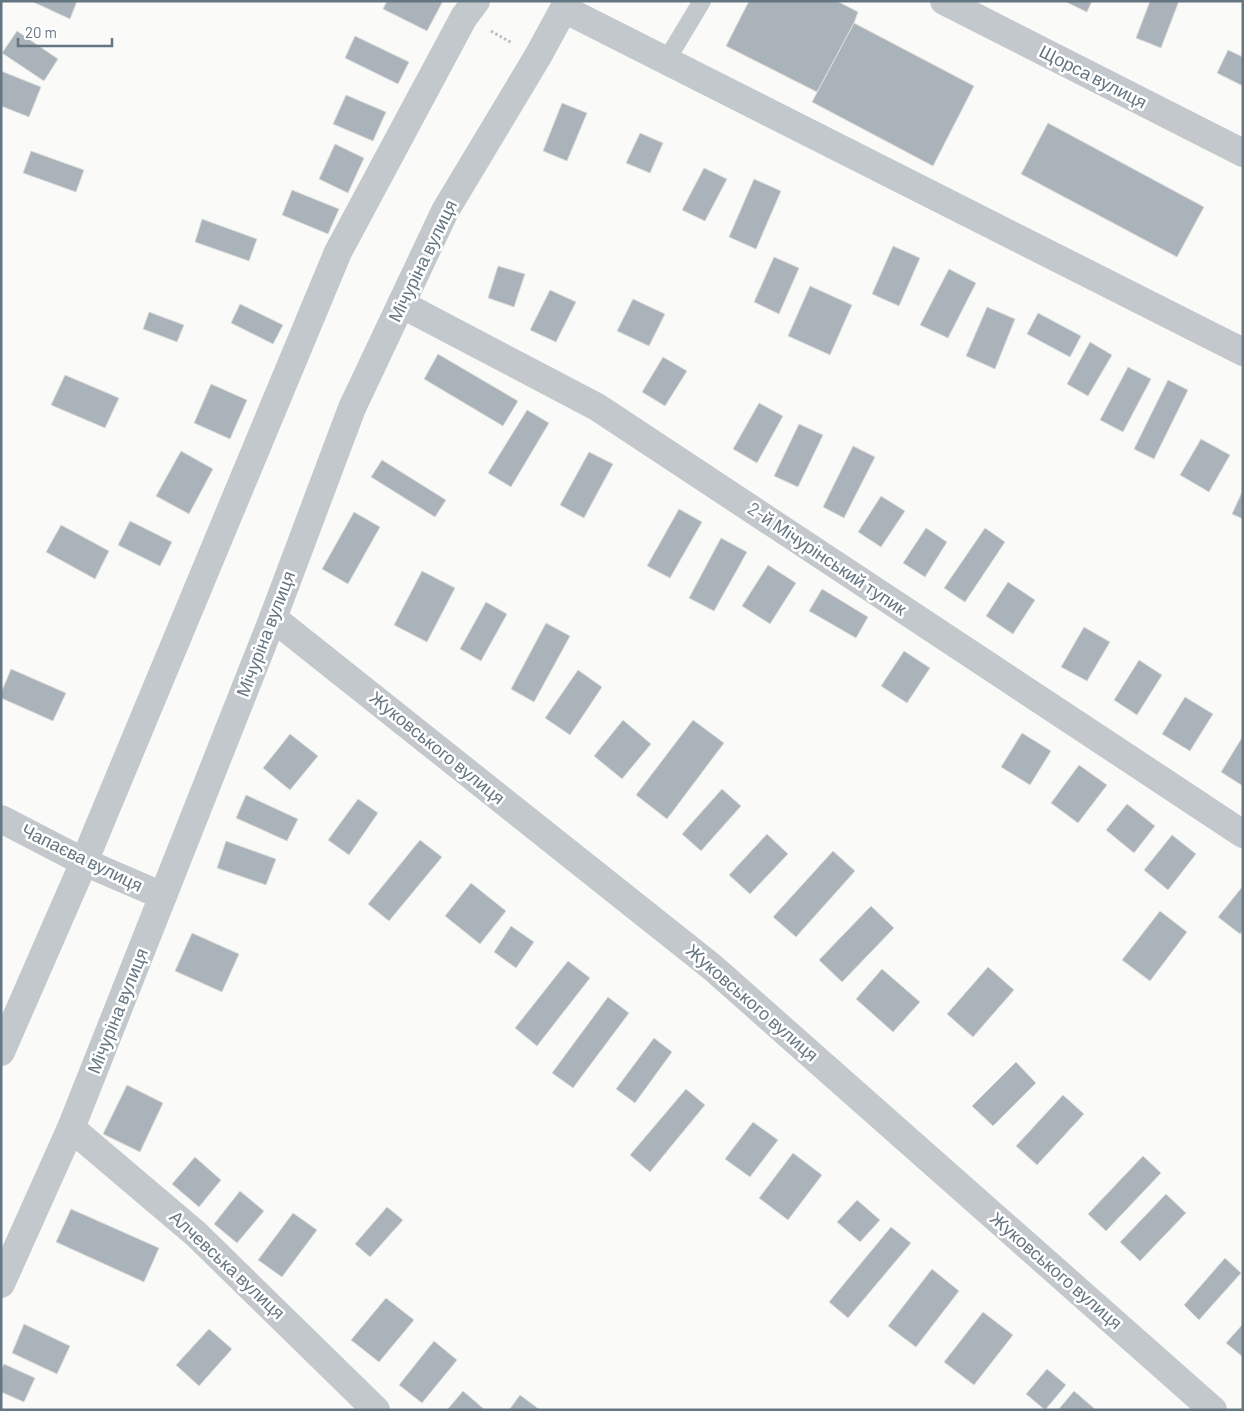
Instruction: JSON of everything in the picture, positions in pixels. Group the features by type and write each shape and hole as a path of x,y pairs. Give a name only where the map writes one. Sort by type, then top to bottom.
{"street":[{"name":"Щорса вулиця","path":"944,1 1243,153"},
{"path":"566,5 666,60 1243,352"},
{"name":"Мічуріна вулиця","path":"1,1284 71,1128 273,618 352,408 445,211 538,56 566,5"},
{"path":"1,1052 84,862 338,252 470,9"},
{"name":"2-й Мічурінський тупик","path":"401,304 598,407 1243,834"},
{"name":"Жуковського вулиця","path":"273,618 712,967 1213,1410"},
{"name":"Чапаєва вулиця","path":"1,818 84,862 163,896"},
{"name":"Алчевська вулиця","path":"71,1128 196,1234 376,1410"}],"lane":[{"path":"666,60 702,1"}],"path":[{"path":"470,9 538,56"}],"building":[{"path":"31,1 77,1 70,19"},
{"path":"387,1 443,1 427,31 383,9"},
{"path":"749,1 837,1 858,12 817,92 726,46"},
{"path":"1064,1 1092,1 1087,12"},
{"path":"1150,1 1179,1 1161,48 1136,38"},
{"path":"854,23 974,86 933,166 812,102"},
{"path":"17,31 58,59 44,81 2,53"},
{"path":"355,36 409,62 398,84 345,58"},
{"path":"1228,50 1243,57 1243,86 1217,73"},
{"path":"1,71 41,87 29,117 1,106"},
{"path":"346,95 386,112 373,141 333,124"},
{"path":"562,103 587,113 567,161 543,151"},
{"path":"1048,123 1204,207 1177,257 1021,174"},
{"path":"640,133 663,143 650,173 626,163"},
{"path":"335,144 364,158 348,193 319,179"},
{"path":"31,151 84,170 76,192 23,173"},
{"path":"704,168 727,179 705,221 682,210"},
{"path":"754,179 781,191 756,249 729,237"},
{"path":"292,190 339,209 328,234 282,215"},
{"path":"202,219 257,239 249,261 195,242"},
{"path":"893,246 920,258 899,306 872,294"},
{"path":"774,257 799,268 779,314 754,302"},
{"path":"498,266 525,274 514,307 488,298"},
{"path":"949,269 976,283 948,338 920,325"},
{"path":"810,286 852,305 830,355 788,336"},
{"path":"550,290 576,302 556,342 530,330"},
{"path":"633,299 665,314 649,346 617,331"},
{"path":"240,304 283,325 273,344 231,323"},
{"path":"987,307 1015,319 995,369 966,356"},
{"path":"149,312 184,325 177,342 143,329"},
{"path":"1038,313 1081,336 1070,357 1027,334"},
{"path":"1090,342 1112,355 1088,396 1067,384"},
{"path":"438,354 518,401 503,426 424,379"},
{"path":"663,357 687,371 665,406 642,392"},
{"path":"1128,367 1151,379 1123,432 1100,420"},
{"path":"65,375 119,398 105,428 51,405"},
{"path":"1168,380 1188,390 1154,459 1134,449"},
{"path":"211,384 247,400 230,439 194,423"},
{"path":"759,403 783,416 757,463 733,449"},
{"path":"527,410 549,423 511,487 488,473"},
{"path":"799,424 823,435 798,487 774,476"},
{"path":"1201,439 1230,455 1209,492 1180,475"},
{"path":"853,446 875,457 844,518 823,507"},
{"path":"181,451 213,469 189,514 156,496"},
{"path":"589,452 613,464 584,518 560,505"},
{"path":"382,460 446,500 435,517 371,477"},
{"path":"1243,490 1243,519 1232,514"},
{"path":"881,496 905,511 881,547 858,532"},
{"path":"679,509 702,522 670,578 647,566"},
{"path":"354,512 380,527 348,584 322,569"},
{"path":"130,521 172,542 160,566 118,545"},
{"path":"61,525 109,551 95,579 46,552"},
{"path":"926,528 947,542 925,577 903,563"},
{"path":"985,528 1005,542 965,602 944,588"},
{"path":"721,538 747,552 714,611 689,598"},
{"path":"768,565 796,583 770,624 742,606"},
{"path":"422,571 455,588 427,642 394,625"},
{"path":"1008,582 1035,600 1013,634 986,616"},
{"path":"822,589 868,617 856,638 809,611"},
{"path":"486,602 507,614 481,661 460,649"},
{"path":"546,623 570,636 534,702 511,689"},
{"path":"1084,627 1110,642 1087,681 1061,667"},
{"path":"904,651 930,668 907,703 881,686"},
{"path":"1139,660 1162,675 1137,715 1114,700"},
{"path":"11,669 66,693 53,721 1,698 1,693"},
{"path":"578,670 602,687 570,735 545,718"},
{"path":"1185,697 1213,714 1190,751 1162,734"},
{"path":"623,720 651,744 622,779 594,756"},
{"path":"693,720 724,743 667,819 636,795"},
{"path":"1022,733 1051,751 1030,785 1001,767"},
{"path":"290,734 318,756 290,790 263,768"},
{"path":"1243,736 1243,786 1221,772"},
{"path":"1079,765 1107,785 1078,823 1051,803"},
{"path":"722,789 741,806 701,851 682,834"},
{"path":"246,795 298,819 287,841 236,818"},
{"path":"358,799 378,813 349,855 328,840"},
{"path":"1127,804 1155,826 1134,853 1106,830"},
{"path":"767,834 788,854 750,894 729,875"},
{"path":"1172,835 1196,854 1168,890 1144,870"},
{"path":"420,840 442,857 389,921 368,904"},
{"path":"226,841 276,859 266,885 217,868"},
{"path":"833,851 855,871 796,937 773,917"},
{"path":"471,883 506,911 480,944 445,916"},
{"path":"1243,886 1243,930 1240,934 1218,917"},
{"path":"871,906 894,928 842,982 819,960"},
{"path":"1160,911 1187,932 1150,981 1122,960"},
{"path":"511,926 534,942 516,968 494,952"},
{"path":"192,933 239,954 222,992 175,971"},
{"path":"568,961 590,978 537,1046 515,1028"},
{"path":"988,967 1014,990 973,1037 947,1014"},
{"path":"882,969 920,1002 893,1032 856,999"},
{"path":"608,997 629,1013 573,1088 552,1073"},
{"path":"654,1038 672,1052 635,1103 616,1089"},
{"path":"1016,1062 1036,1083 993,1126 972,1106"},
{"path":"127,1085 163,1103 140,1152 103,1134"},
{"path":"686,1089 705,1105 650,1172 630,1155"},
{"path":"1063,1095 1084,1114 1037,1165 1016,1146"},
{"path":"753,1122 778,1140 750,1177 725,1159"},
{"path":"793,1153 822,1175 788,1220 759,1198"},
{"path":"1143,1156 1161,1173 1106,1231 1088,1214"},
{"path":"195,1157 221,1180 199,1207 172,1184"},
{"path":"240,1191 264,1211 237,1243 214,1224"},
{"path":"1166,1194 1186,1213 1140,1261 1120,1242"},
{"path":"857,1200 880,1220 860,1242 837,1222"},
{"path":"387,1207 403,1220 370,1257 355,1244"},
{"path":"71,1209 159,1248 144,1282 56,1242"},
{"path":"293,1213 317,1230 282,1277 258,1260"},
{"path":"891,1227 911,1243 848,1318 829,1302"},
{"path":"1225,1258 1241,1273 1199,1320 1184,1305"},
{"path":"932,1269 959,1291 916,1347 888,1326"},
{"path":"386,1298 414,1320 379,1362 351,1340"},
{"path":"983,1312 1013,1335 974,1385 944,1362"},
{"path":"24,1324 70,1346 57,1374 12,1353"},
{"path":"1243,1324 1243,1357 1226,1343"},
{"path":"209,1329 232,1349 199,1386 176,1365"},
{"path":"434,1341 457,1360 422,1403 399,1385"},
{"path":"4,1364 35,1378 24,1402 1,1392 1,1370"},
{"path":"1047,1369 1066,1385 1045,1410 1026,1394"},
{"path":"463,1391 485,1410 447,1410"},
{"path":"1074,1391 1096,1410 1058,1410"},
{"path":"520,1395 540,1410 509,1410"}]}
